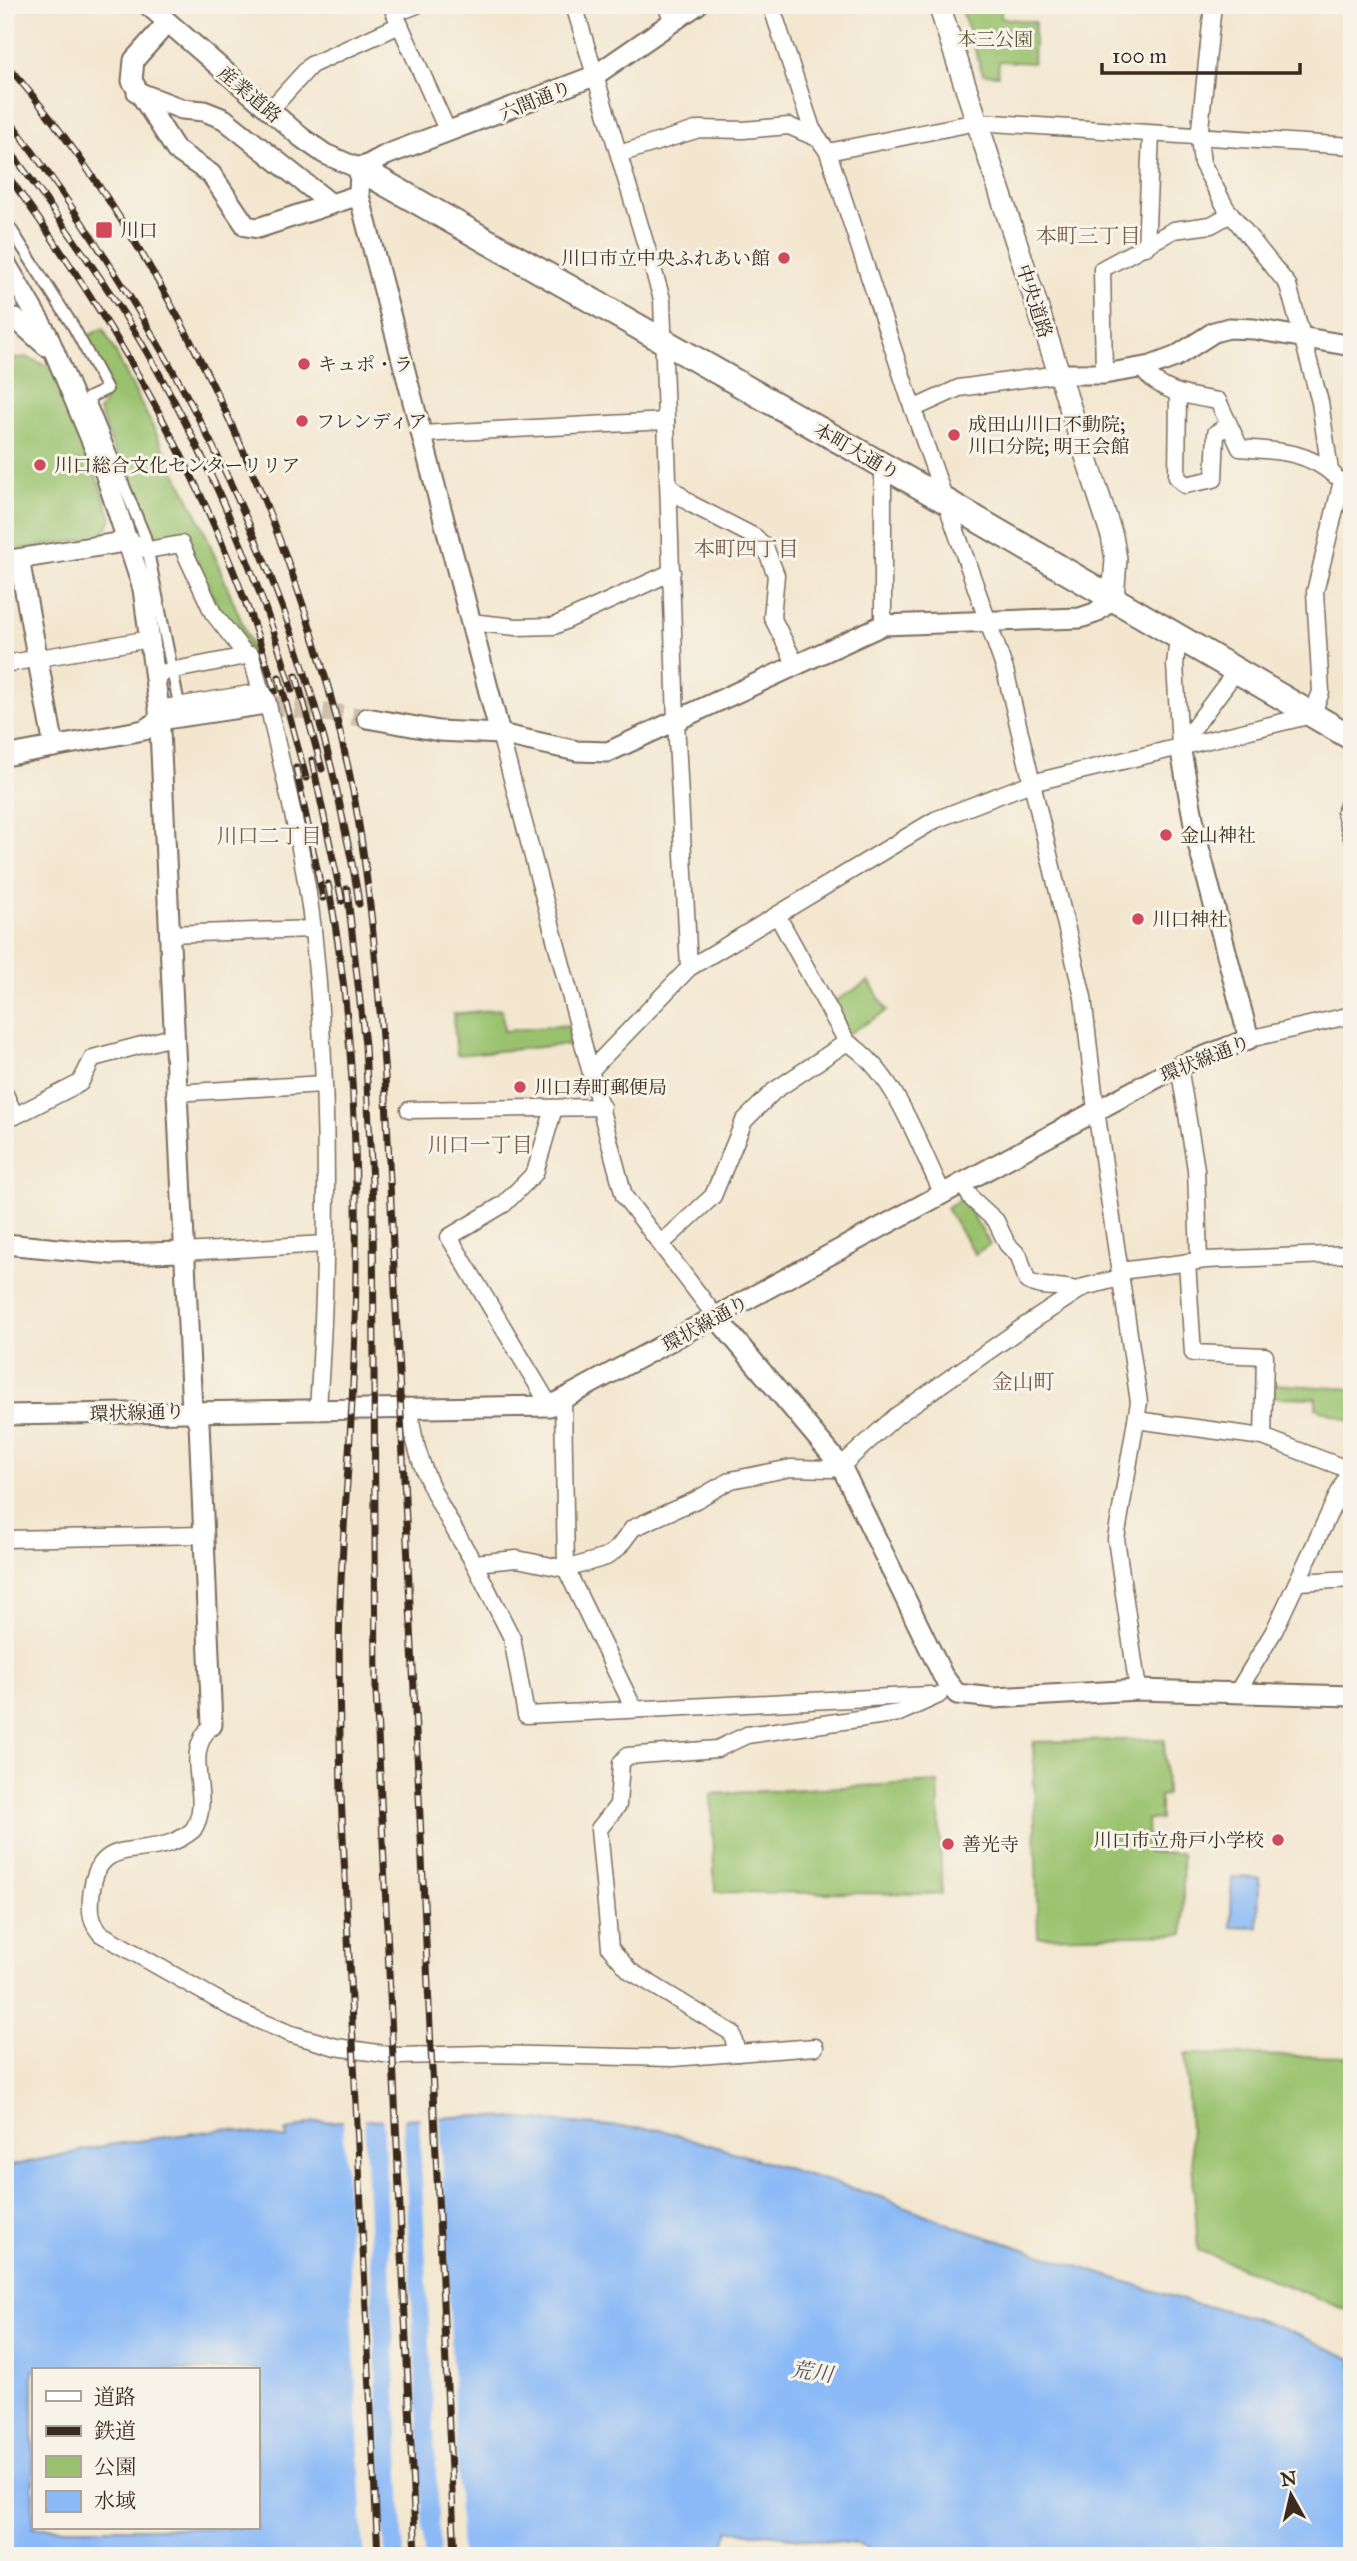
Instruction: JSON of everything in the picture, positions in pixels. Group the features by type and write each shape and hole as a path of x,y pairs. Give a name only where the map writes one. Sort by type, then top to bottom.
{"main road":[{"name":"中央道路","path":"939,5 1112,536 1116,559 1113,599"},
{"name":"本町大通り","path":"360,169 944,500 1352,738"}],"street":[{"name":"産業道路","path":"149,5 317,149 360,169"},
{"path":"574,5 659,286 689,968"},
{"name":"六間通り","path":"360,169 386,155 594,76 670,13 697,5"},
{"path":"771,5 812,129 823,145 944,500 990,621 1005,670 1083,997 1096,1110 1139,1402 1116,1539 1138,1690"},
{"path":"591,1070 689,968 935,820 1031,783 1312,715 1321,692 1315,592 1341,478 1300,339 1288,285 1231,214 1202,163 1199,138 1213,5"},
{"path":"405,7 400,25 448,132"},
{"path":"167,23 131,66 132,81 176,150 211,174 246,226 258,228 359,195"},
{"path":"270,110 311,65 400,25"},
{"path":"137,92 182,109 204,111 224,119 331,204"},
{"path":"619,153 699,129 743,130 789,126 823,145 977,122 1352,146"},
{"path":"1146,247 1151,135"},
{"path":"360,169 359,195 624,1196 716,1317 841,1466 943,1676 948,1694"},
{"path":"1104,374 1102,269 1174,230 1211,225 1231,214"},
{"path":"5,220 74,326 107,389 88,398 148,550 165,673 159,719 174,1093 192,1410 199,1423 212,1725 201,1736 197,1746 200,1808 193,1830 185,1837 158,1847 113,1853 96,1867 91,1909 95,1927 101,1934 239,2012 291,2034 336,2047 398,2056 484,2054 673,2058 815,2047"},
{"path":"5,262 47,334 130,541 143,589 150,639 180,704"},
{"path":"22,293 24,305 11,321 43,342 63,373"},
{"path":"913,409 959,388 1059,374 1104,374 1141,368 1175,357 1193,343 1229,328 1254,329 1352,346"},
{"path":"1141,368 1150,379 1178,394 1218,401 1240,449 1294,452 1309,457 1341,478"},
{"path":"1178,394 1177,477 1180,482 1185,485 1214,479 1216,433 1228,426"},
{"path":"421,434 666,421"},
{"path":"883,466 883,625"},
{"path":"668,486 691,504 755,537 765,547 776,575 772,617 796,665"},
{"path":"54,747 38,659 12,560 130,541 148,550 181,544 213,613 246,655"},
{"path":"470,622 516,627 554,626 672,572"},
{"path":"367,718 439,731 500,734 577,751 600,752 622,747 883,625 1080,618 1095,613 1113,599"},
{"path":"1178,638 1175,664 1180,746 1197,840 1249,1039"},
{"path":"5,664 150,639"},
{"path":"165,673 251,655 288,787 313,929 323,1084 325,1244 318,1409"},
{"path":"1180,746 1236,671"},
{"path":"5,756 144,730 180,704 266,703"},
{"path":"159,719 266,703"},
{"path":"1352,795 1345,813 1352,838"},
{"path":"778,915 848,1042 859,1049 888,1083 942,1192"},
{"path":"168,934 313,929"},
{"name":"環状線通り","path":"5,1415 556,1403 1179,1066 1249,1039 1352,1015"},
{"path":"5,1094 15,1116 80,1083 93,1058 172,1037"},
{"path":"661,1244 713,1196 744,1121 774,1091 848,1042"},
{"path":"1179,1066 1195,1158 1192,1353 1265,1356 1263,1437"},
{"path":"174,1093 323,1084"},
{"path":"409,1110 602,1107"},
{"path":"554,1108 535,1174 504,1204 449,1237 556,1403 566,1569 634,1707"},
{"path":"961,1182 972,1199 996,1221 1007,1244 1019,1256 1027,1280 1037,1286 1066,1286 1078,1291"},
{"path":"5,1244 112,1254 325,1244"},
{"path":"474,1563 517,1559 566,1569 606,1557 618,1548 633,1528 696,1500 731,1480 792,1468 832,1469 841,1466 896,1416 1078,1291 1120,1274 1193,1261 1352,1254"},
{"path":"410,1408 413,1442 434,1493 512,1638 526,1715 634,1707 948,1694 994,1698 1138,1690 1352,1696"},
{"path":"1136,1420 1263,1437 1351,1469 1299,1582 1274,1631 1238,1691"},
{"path":"5,1539 204,1535"},
{"path":"1299,1582 1352,1579"},
{"path":"737,2053 732,2033 630,1971 610,1948 599,1829 618,1805 621,1763 627,1756 717,1749 747,1735 899,1713 948,1694"}],"green space":[{"name":"本三公園","path":"967,5 1001,5 1001,18 1035,22 1033,63 999,61 998,75 983,74 962,11"},
{"path":"103,328 202,525 254,652 250,651 219,610 186,537 151,543 99,411 105,401 88,336"},
{"name":"川口総合文化センターリリア","path":"26,357 55,369 112,518 102,536 5,552 5,360"},
{"path":"869,981 887,1011 848,1034 830,1004"},
{"path":"502,1009 504,1031 568,1025 570,1044 457,1055 453,1014"},
{"path":"962,1198 990,1244 975,1254 946,1208"},
{"path":"1271,1384 1352,1389 1352,1422 1316,1408 1316,1398 1271,1397"},
{"path":"1164,1739 1166,1795 1160,1796 1160,1819 1147,1820 1148,1853 1182,1853 1184,1934 1038,1937 1033,1742"},
{"path":"938,1782 942,1894 715,1892 711,1794"},
{"path":"1185,2054 1352,2057 1352,2312 1198,2250"},
{"path":"739,2544 844,2553 852,2556 734,2556"}],"water":[{"path":"1232,1877 1259,1878 1258,1928 1231,1927"},
{"name":"荒川","path":"482,2116 661,2130 884,2198 956,2227 1195,2304 1256,2319 1295,2333 1352,2359 1352,2556 886,2556 858,2544 729,2530 720,2556 665,2556 654,2550 566,2556 5,2556 5,2167 108,2145 224,2129 287,2139 286,2132 314,2122"}],"pier":[{"path":"440,2114 461,2556 440,2556 419,2116"},
{"path":"403,2116 424,2556 404,2556 383,2117"},
{"path":"364,2118 385,2556 364,2556 343,2119"}],"tunnel":[{"path":"266,704 367,718"}],"railway":[{"path":"5,63 66,139 123,223 176,313 224,408 266,505 303,604 332,701 354,796 377,971 385,1077 455,2556"},
{"path":"5,114 62,193 165,357 210,442 251,529 286,618 316,710 340,805 359,904"},
{"path":"5,144 118,305 171,396 239,540 292,690"},
{"path":"5,172 88,293 163,420 226,552 275,691"},
{"path":"296,675 322,769"},
{"path":"279,677 306,778"},
{"path":"312,760 342,901"},
{"path":"296,768 323,898"},
{"path":"328,884 338,943 351,1061 356,1181 353,1391 340,1604 341,1795 378,2556"},
{"path":"347,889 365,1045 373,1203 376,1690 416,2556"}],"place":[{"name":"川口","path":"104,230"},
{"name":"川口市立中央ふれあい館","path":"784,258"},
{"name":"キュポ・ラ","path":"304,364"},
{"name":"フレンディア","path":"302,421"},
{"name":"成田山川口不動院; 川口分院; 明王会館","path":"954,435"},
{"name":"川口総合文化センターリリア","path":"40,465"},
{"name":"金山神社","path":"1166,835"},
{"name":"川口神社","path":"1138,919"},
{"name":"川口寿町郵便局","path":"520,1087"},
{"name":"川口市立舟戸小学校","path":"1278,1840"},
{"name":"善光寺","path":"948,1844"}],"district":[{"name":"本町三丁目","path":"1088,236"},
{"name":"本町四丁目","path":"746,549"},
{"name":"川口二丁目","path":"269,836"},
{"name":"川口一丁目","path":"480,1145"},
{"name":"金山町","path":"1023,1382"}]}
